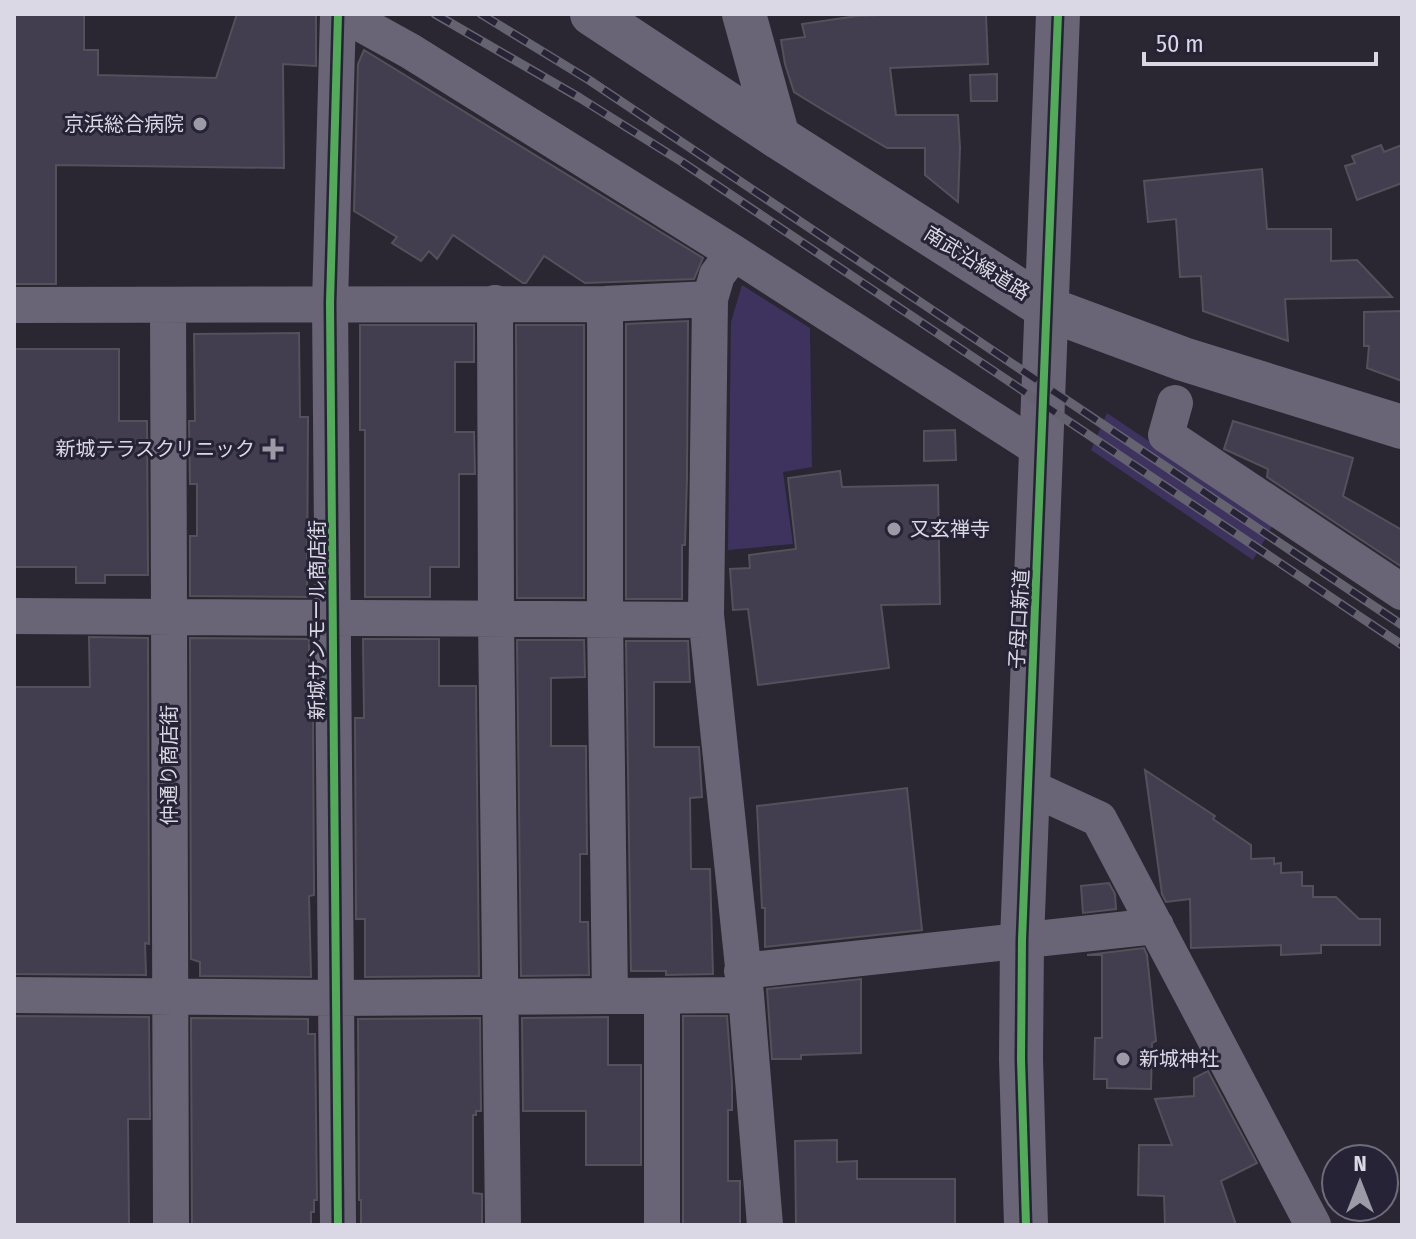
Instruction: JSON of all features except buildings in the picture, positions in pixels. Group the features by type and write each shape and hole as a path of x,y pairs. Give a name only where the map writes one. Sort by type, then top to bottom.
{"street":[{"path":"340,14 410,51 734,253 1042,451"},
{"name":"新城サンモール商店街","path":"338,1225 330,303 340,14"},
{"name":"南武沿線道路","path":"592,14 1048,309 1183,359 1402,427"},
{"path":"744,14 778,137"},
{"name":"子母口新道","path":"1026,1225 1021,1059 1022,940 1058,14"},
{"path":"734,253 717,275 710,299 706,620 744,983 765,1225"},
{"path":"14,305 605,304 710,299"},
{"path":"495,303 503,1225"},
{"path":"605,304 610,996"},
{"name":"仲通り商店街","path":"168,305 171,1225"},
{"path":"1175,403 1166,435 1402,592"},
{"path":"14,616 706,620"},
{"path":"1027,786 1099,819 1313,1225"},
{"path":"14,995 336,998 662,996 1022,940 1156,926"},
{"path":"662,996 662,1225"}],"shaded area":[{"path":"742,285 810,328 812,467 783,472 793,544 728,550 731,322"},
{"path":"1107,413 1273,525 1253,560 1091,450"}],"railway":[{"path":"435,14 580,98 682,162 1402,645"},
{"path":"481,14 589,80 1402,625"}],"cycle path":[{"path":"338,14 330,303 338,1225"},
{"path":"1026,1225 1021,1059 1022,940 1058,14"}],"place":[{"name":"京浜総合病院","path":"200,124"},
{"name":"新城テラスクリニック","path":"273,449"},
{"name":"又玄禅寺","path":"894,529"},
{"name":"新城神社","path":"1123,1059"}]}
